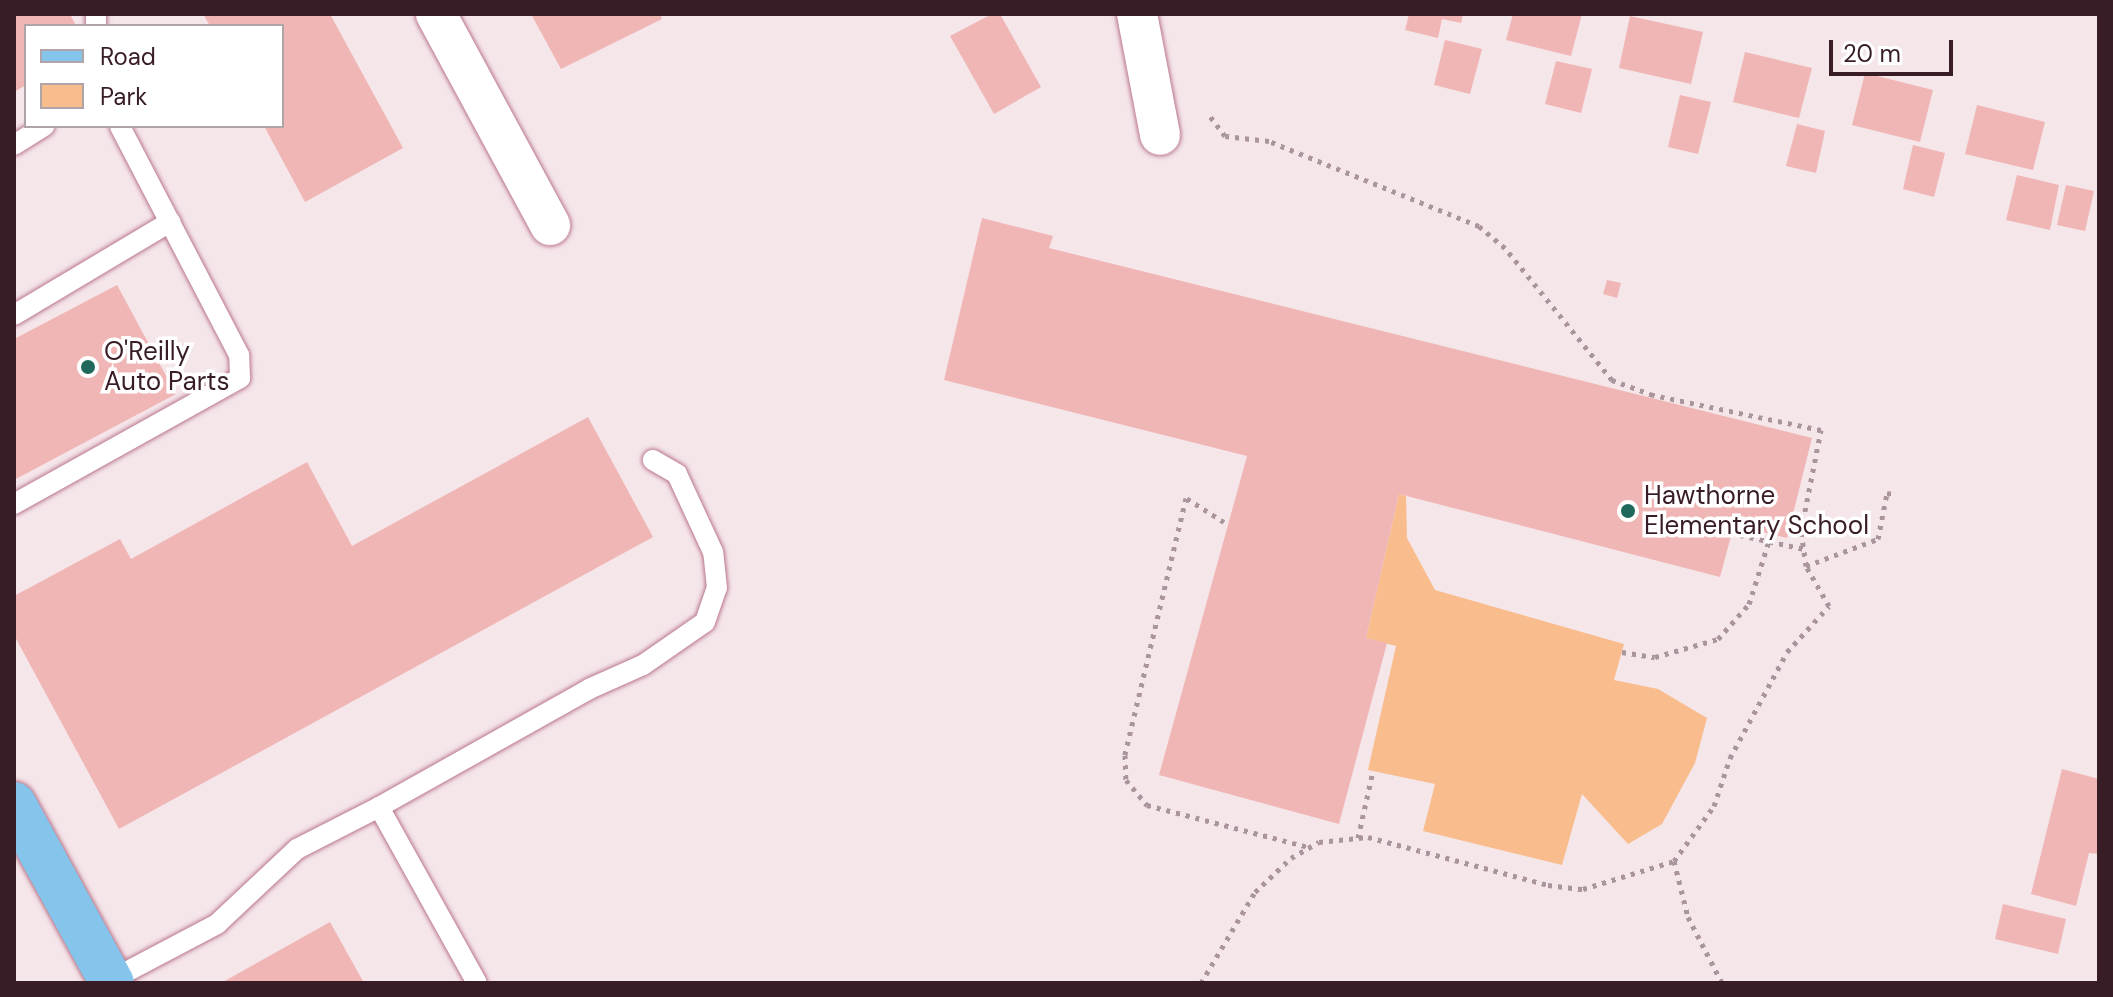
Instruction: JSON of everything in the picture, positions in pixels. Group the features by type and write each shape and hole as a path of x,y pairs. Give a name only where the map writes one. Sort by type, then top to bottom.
{"main road":[{"path":"14,804 111,982"}],"street":[{"path":"436,14 550,225"},
{"path":"1137,14 1160,135"}],"lane":[{"path":"14,145 42,128"},
{"path":"14,504 240,378 239,355 121,128"},
{"path":"14,315 170,222"},
{"path":"111,982 217,924 297,849 379,807 589,689 643,665 705,622 717,588 713,552 677,474 653,460"},
{"path":"379,807 477,983"}],"path":[{"path":"1210,116 1225,136 1269,141 1479,226 1505,248 1612,380 1653,395 1821,430 1805,503 1804,549 1806,566 1829,606 1787,652 1730,758 1714,806 1674,861 1583,889 1358,838 1309,848 1147,805 1126,780 1125,755 1186,498 1224,522"},
{"path":"1806,566 1878,539 1887,493 1896,495"},
{"path":"1740,535 1804,549"},
{"path":"1622,652 1667,656 1718,639 1749,604 1769,541"},
{"path":"1358,838 1373,771"},
{"path":"1201,983 1255,892 1309,848"},
{"path":"1674,861 1688,917 1722,983"}],"green space":[{"path":"1399,494 1406,496 1407,538 1435,590 1624,644 1614,680 1658,689 1707,718 1695,763 1662,824 1628,844 1582,794 1562,865 1423,831 1435,784 1368,770 1396,646 1366,638"}],"building":[{"path":"14,14 70,14 75,24 24,24 24,86 14,92"},
{"path":"203,14 330,14 403,148 305,202 265,128 284,128 284,24 209,24"},
{"path":"531,14 660,14 662,19 561,69"},
{"path":"992,14 1000,14 1041,87 994,114 950,36"},
{"path":"1409,14 1463,14 1461,23 1442,19 1438,38 1405,30"},
{"path":"1513,14 1582,14 1571,56 1506,40"},
{"path":"1630,16 1703,32 1691,84 1619,68"},
{"path":"1445,40 1482,49 1470,94 1434,85"},
{"path":"1745,52 1812,68 1799,118 1733,102"},
{"path":"1556,61 1592,69 1581,113 1545,104"},
{"path":"1865,73 1933,90 1920,142 1852,125"},
{"path":"1680,95 1711,102 1698,154 1668,147"},
{"path":"1977,105 2045,122 2033,170 1965,154"},
{"path":"1797,124 1825,131 1816,173 1786,166"},
{"path":"1913,145 1945,153 1934,197 1903,189"},
{"path":"2017,175 2059,185 2050,230 2006,220"},
{"path":"2066,185 2094,191 2085,231 2057,225"},
{"name":"Hawthorne Elementary School","path":"982,218 1053,236 1049,248 1812,438 1787,538 1734,525 1720,577 1399,494 1366,638 1387,643 1339,824 1159,775 1247,456 944,380"},
{"path":"1607,280 1621,283 1617,298 1603,294"},
{"name":"O'Reilly Auto Parts","path":"117,285 176,394 14,480 14,339"},
{"path":"588,417 653,537 119,829 14,635 14,596 120,539 131,559 307,462 352,546"},
{"path":"2062,769 2099,779 2099,854 2089,853 2076,906 2031,894"},
{"path":"2003,904 2066,919 2058,954 1995,939"},
{"path":"330,922 364,983 221,983"}],"place":[{"name":"O'Reilly Auto Parts","path":"88,367"},
{"name":"Hawthorne Elementary School","path":"1628,511"}]}
